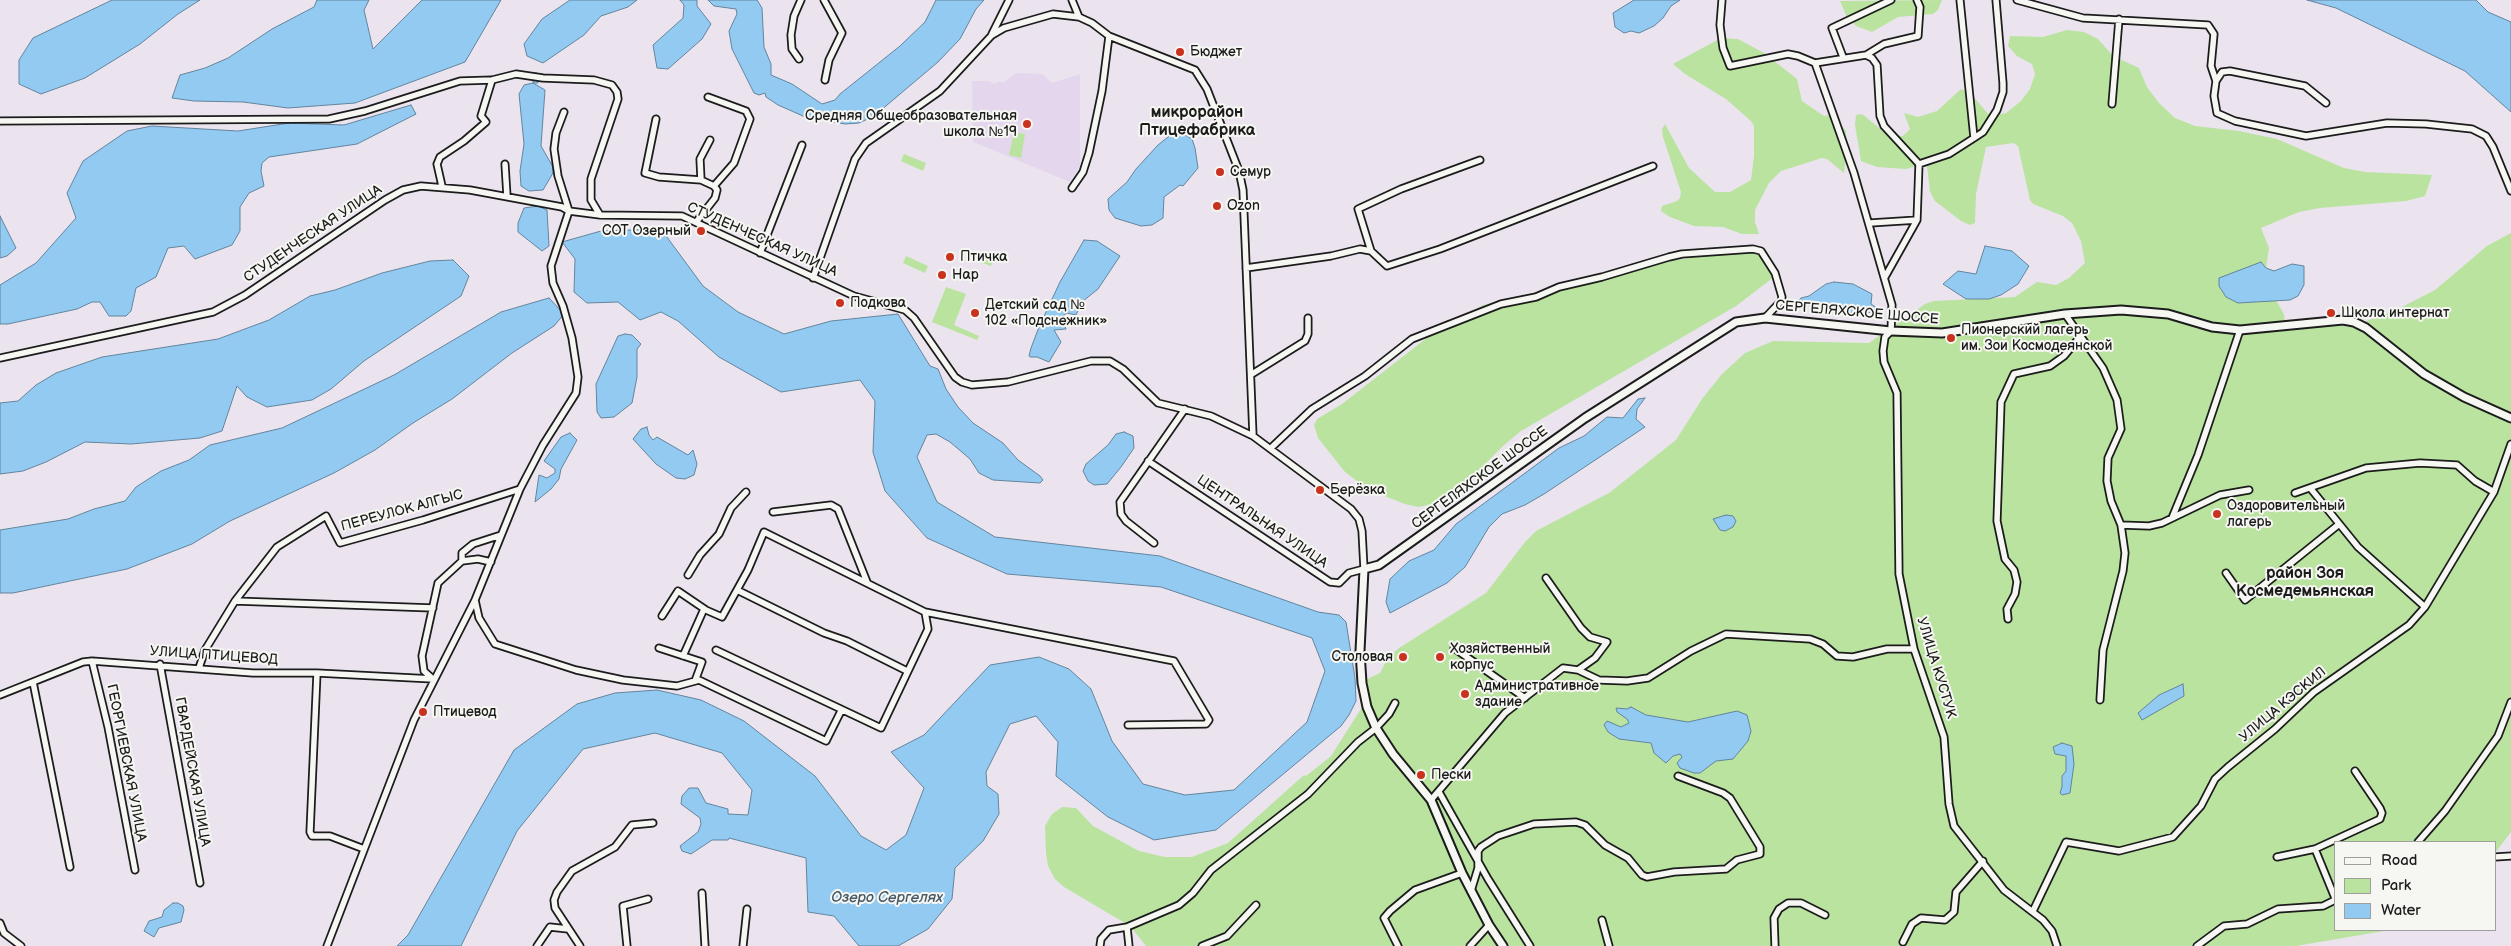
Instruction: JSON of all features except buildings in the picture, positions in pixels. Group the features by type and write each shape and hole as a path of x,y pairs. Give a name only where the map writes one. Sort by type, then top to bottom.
{"main road":[{"name":"СЕРГЕЛЯХСКОЕ ШОССЕ","path":"1364,569 1379,565 1585,418 1736,322 1765,318 1891,331 1942,333 2065,314 2121,310 2168,314 2212,327 2240,330 2343,320 2354,322 2366,328 2424,374 2464,397 2511,418"},
{"path":"1364,569 1360,651 1362,683 1367,707 1376,728 1393,754 1432,800 1462,873 1489,925 1503,946"}],"street":[{"path":"799,59 792,49 791,34 794,16 801,0"},
{"path":"824,0 842,33 829,60 825,80"},
{"path":"813,278 860,150 878,134 940,92 992,35 1009,0"},
{"path":"1072,0 1079,17"},
{"path":"1722,0 1720,25 1724,48 1730,66 1788,54 1814,63 1843,57 1866,55 1884,44 1918,36 1920,7 1917,0"},
{"path":"1843,57 1832,28 1891,0"},
{"path":"1960,0 1974,138"},
{"path":"1919,164 1949,154 1974,138 1990,123 2003,92 1996,0"},
{"path":"2017,0 2083,18 2208,25 2214,34 2211,66 2216,81 2214,96 2217,113 2235,121 2306,136 2387,123 2426,124 2472,129 2486,136 2493,147 2511,191"},
{"path":"992,35 1017,22 1040,16 1052,14 1079,17 1092,23 1109,36 1195,70 1204,81 1239,171 1243,190 1252,374 1253,436"},
{"path":"2112,104 2119,19"},
{"path":"1072,188 1082,172 1088,152 1105,74 1109,36"},
{"path":"1866,55 1872,58 1877,65 1878,107 1884,126 1919,164 1916,220 1886,277"},
{"name":"УЛИЦА КУСТУК","path":"1814,63 1870,223 1892,305 1891,331 1885,337 1883,351 1897,401 1899,574 1914,649 1944,737 1949,804 1954,826 2004,890 2033,911 2052,931 2056,946"},
{"path":"2216,81 2222,72 2230,71 2283,81 2305,86 2326,103"},
{"path":"0,121 329,119 365,111 460,81 492,80 516,74 543,78 594,80 612,85 618,92 617,106 591,178 589,190 591,200 600,215"},
{"path":"442,186 437,164 440,157 464,141 486,122 481,116 492,80"},
{"path":"708,97 746,111 750,120 734,163 714,186"},
{"path":"327,946 414,720 433,679 454,644 475,600 520,489 543,445 576,393 578,377 572,338 563,306 553,283 551,266 569,211 558,176 554,150 556,133 564,112"},
{"path":"656,119 645,170 646,175 701,180 714,186 717,190 714,198 697,221"},
{"path":"701,180 700,159 710,140"},
{"path":"760,253 802,145"},
{"path":"1480,160 1401,189 1358,208 1371,251 1387,266 1414,259 1653,166"},
{"path":"505,164 507,196"},
{"name":"СТУДЕНЧЕСКАЯ УЛИЦА","path":"0,358 213,312 245,295 385,200 403,190 421,186 442,186 507,196 562,207 569,211 600,215 668,214 697,221 760,253 854,296 905,310 914,318 955,377 962,382 972,385 1008,382 1100,360 1110,361 1123,369 1158,403 1211,416 1253,436 1351,509 1359,519 1362,531 1364,569"},
{"path":"1870,223 1916,220"},
{"path":"1246,268 1331,256 1360,249 1371,251"},
{"path":"1270,448 1312,409 1365,376 1412,339 1501,304 1536,297 1559,287 1602,277 1669,256 1744,249 1760,251 1775,274 1782,297 1781,302 1765,318"},
{"path":"2065,314 2112,384 2121,414 2121,429 2108,458 2107,469 2111,501 2121,525 2125,554 2123,570 2103,650 2100,700"},
{"path":"1252,374 1305,341 1307,338 1308,318"},
{"path":"2172,518 2198,455 2240,330"},
{"path":"2008,619 2007,608 2015,594 2017,582 2014,570 2004,559 1997,521 2002,402 2014,374 2050,366 2064,356 2080,337"},
{"path":"1154,543 1126,520 1120,508 1120,502 1185,409"},
{"name":"УЛИЦА КЭСКИЛ","path":"2033,911 2066,842 2119,850 2173,837 2202,806 2215,779 2228,767 2275,729 2314,692 2409,625 2425,607 2494,492 2511,444"},
{"name":"ЦЕНТРАЛЬНАЯ УЛИЦА","path":"1148,461 1330,582 1339,583 1349,573 1364,569"},
{"path":"2295,493 2311,489 2366,468 2420,463 2457,465 2474,480 2494,492"},
{"name":"ПЕРЕУЛОК АЛГЫС","path":"199,668 205,650 235,601 277,547 326,516 340,543 423,520 520,489"},
{"path":"2311,489 2358,547 2425,607"},
{"path":"2121,525 2149,526 2172,518 2220,494 2249,490"},
{"path":"688,575 700,555 719,534 731,508 746,492"},
{"path":"773,512 831,504 838,509 867,582"},
{"path":"2226,573 2245,600 2338,524"},
{"path":"662,616 678,591 704,609 722,617 764,532 925,612 1174,660 1209,720 1206,724 1128,725"},
{"path":"462,561 462,553 473,544 501,535"},
{"path":"433,679 424,670 422,656 438,584 462,561 478,559 491,562"},
{"path":"1546,578 1581,628 1590,636 1607,642 1595,658 1578,670"},
{"path":"737,590 824,633 847,641 907,672"},
{"path":"475,600 479,618 495,644 598,676 677,686 699,680 826,741 840,711"},
{"path":"235,601 433,608"},
{"path":"683,656 704,609"},
{"path":"716,650 840,711 880,728 928,629 925,612"},
{"path":"1432,800 1505,713 1559,669 1578,670 1599,680 1627,681 1648,678 1691,651 1726,634 1810,639 1823,644 1838,656 1853,657 1886,649 1914,649"},
{"path":"659,648 702,662 696,681"},
{"path":"1454,648 1525,698"},
{"name":"УЛИЦА ПТИЦЕВОД","path":"0,695 83,662 92,661 160,664 253,673 317,673 433,679"},
{"name":"ГЕОРГИЕВСКАЯ УЛИЦА","path":"92,661 108,727 135,870"},
{"name":"ГВАРДЕЙСКАЯ УЛИЦА","path":"160,664 200,883"},
{"path":"317,673 310,832 312,836 330,836 364,849"},
{"path":"32,682 70,867"},
{"path":"2419,841 2445,811 2498,736 2511,702"},
{"path":"1100,946 1104,934 1109,930 1127,928 1179,905 1193,893 1211,870 1302,800 1358,742 1376,728 1389,714 1395,703"},
{"path":"2276,857 2315,849 2380,819 2380,808 2355,771"},
{"path":"1471,891 1478,868 1478,851 1481,847 1498,836 1534,824 1576,822 1585,825 1605,845 1628,858 1642,875 1647,877 1674,872 1726,869 1740,859 1760,854 1760,847 1730,798 1723,792 1678,776"},
{"path":"1438,792 1530,946"},
{"path":"580,946 554,908 554,900 564,880 572,871 615,847 632,825 653,823"},
{"path":"2315,849 2334,896"},
{"path":"2496,857 2511,856"},
{"path":"1903,942 1912,924 1921,918 1946,920 1954,912 1956,892 1983,861"},
{"path":"1398,946 1384,918 1390,911 1415,890 1462,873"},
{"path":"702,893 705,946"},
{"path":"627,946 623,906 648,898"},
{"path":"2197,946 2224,926 2247,924 2278,910 2323,906 2334,900"},
{"path":"1775,946 1774,918 1779,909 1788,903 1801,903 1824,915"},
{"path":"1202,946 1227,936 1256,905"},
{"path":"743,946 747,909"},
{"path":"1602,920 1609,946"},
{"path":"0,923 4,933 21,946"},
{"path":"1470,946 1489,925"},
{"path":"536,946 550,927 568,929"},
{"path":"1127,928 1129,946"}],"shaded area":[{"name":"Средняя Общеобразовательная школа №19","path":"1016,73 1043,74 1052,83 1080,74 1080,166 1070,182 973,142 972,81 989,81 994,84 1000,81 1002,83"}],"green space":[{"path":"1942,0 1938,10 1933,14 1898,17 1872,32 1856,26 1846,15 1840,1"},
{"path":"2067,30 2084,32 2098,39 2113,56 2139,68 2147,87 2159,103 2175,118 2195,126 2239,131 2277,139 2344,168 2365,172 2432,175 2425,196 2406,201 2320,208 2299,212 2261,228 2269,248 2266,268 2274,271 2273,295 2284,314 2286,331 2338,325 2350,327 2396,310 2435,290 2487,246 2511,233 2511,832 2496,852 2496,841 2334,841 2334,931 2384,931 2296,946 1146,946 1130,926 1064,887 1055,879 1048,866 1045,826 1052,814 1062,807 1076,808 1093,826 1139,851 1165,857 1192,857 1228,843 1304,775 1306,776 1331,756 1366,701 1363,681 1380,673 1387,659 1399,648 1486,593 1525,542 1536,531 1609,493 1676,440 1702,399 1722,374 1745,353 1773,341 1869,343 1925,304 1934,301 2015,297 2037,282 2056,285 2069,278 2085,263 2081,241 2072,223 2063,216 2033,204 2030,200 2018,146 2013,143 1986,147 1976,194 1975,223 1970,225 1961,221 1935,201 1930,192 1927,166 1923,164 1906,169 1877,167 1861,161 1855,125 1856,115 1862,114 1888,135 1903,136 1910,129 1904,113 1918,117 1937,111 1961,89 1971,94 1990,116 2006,113 2021,101 2030,89 2035,74 2032,64 2017,56 2008,46 2010,36 2043,37"},
{"path":"1721,38 1738,39 1764,53 1797,79 1802,101 1824,116 1831,115 1836,118 1846,131 1847,149 1844,173 1827,159 1822,158 1781,171 1769,183 1755,210 1755,222 1759,234 1742,234 1723,227 1694,226 1670,217 1661,211 1662,206 1677,201 1680,198 1681,192 1663,137 1662,129 1665,124 1689,168 1715,192 1730,192 1751,180 1754,156 1754,126 1751,121 1726,99 1685,74 1673,64"},
{"path":"1014,132 1025,134 1021,158 1009,155"},
{"path":"904,154 926,163 923,171 901,161"},
{"path":"1764,249 1778,274 1736,306 1521,431 1474,475 1434,504 1418,507 1369,490 1345,472 1318,438 1314,425 1317,419 1342,404 1437,330 1483,305 1647,265 1694,257 1705,252"},
{"path":"971,251 993,260 991,266 968,258"},
{"path":"906,256 928,266 925,273 903,263"},
{"path":"946,287 966,294 954,325 979,336 977,340 932,322"}],"water":[{"path":"112,0 200,0 178,14 140,44 85,78 41,94 19,84 19,60 33,38"},
{"path":"317,0 369,0 364,10 373,49 422,0 501,0 465,62 355,103 288,108 243,102 194,101 172,98 180,75 205,68 228,58 272,29 314,7"},
{"path":"570,0 637,0 628,7 601,16 584,35 543,63 527,56 524,44 542,19"},
{"path":"680,0 697,0 697,6 711,24 702,39 668,69 657,68 653,45 683,18 684,5"},
{"path":"708,0 757,0 762,8 764,47 771,64 771,75 792,84 822,104 835,100 900,46 925,22 936,0 984,0 976,9 960,39 938,62 874,116 859,123 845,124 803,116 778,105 766,97 765,93 759,95 754,93 732,49 729,31 737,14 736,9 714,6"},
{"path":"1634,0 1680,0 1671,6 1663,18 1654,26 1639,33 1631,31 1624,33 1615,27 1613,13"},
{"path":"2307,0 2476,0 2488,12 2511,22 2511,112 2465,71 2336,8"},
{"path":"527,73 537,73 538,83 533,83 533,78"},
{"path":"533,83 545,90 541,146 553,167 553,173 543,190 529,191 521,186 520,171 524,144 519,94 524,85"},
{"path":"411,105 416,114 357,144 269,157 262,163 261,171 264,186 249,193 240,207 240,231 232,245 195,259 184,246 168,248 156,277 136,288 131,311 126,316 109,316 100,302 92,302 77,309 8,324 0,324 0,285 36,263 76,218 67,193 83,161 127,131 152,126 238,131 289,123 344,125"},
{"path":"1180,132 1192,139 1198,168 1183,186 1180,185 1164,197 1163,218 1152,225 1141,226 1115,218 1109,210 1108,199 1127,182 1158,145 1173,133"},
{"path":"538,206 547,210 549,246 542,251 518,232 518,223 524,208"},
{"path":"0,216 16,248 7,256 0,258"},
{"name":"Озеро Сергелях","path":"661,229 703,286 738,312 784,334 831,321 898,314 930,366 938,369 946,389 958,407 973,423 1003,443 1018,460 1043,480 1040,483 993,480 979,473 970,459 950,442 936,434 927,435 917,457 937,502 995,537 1160,556 1318,612 1339,615 1346,622 1355,678 1356,701 1349,715 1341,726 1216,830 1154,840 1108,817 1056,776 1058,742 1036,716 1010,724 986,772 987,786 998,794 999,814 983,841 955,868 952,899 928,929 898,946 859,946 834,916 808,912 806,858 729,838 728,840 712,840 691,854 682,851 680,846 698,832 701,824 700,818 681,804 682,796 689,788 698,788 706,803 728,809 728,814 748,815 752,790 722,753 655,733 583,749 517,831 461,946 397,946 408,935 514,750 577,704 615,693 657,690 701,700 744,721 815,776 861,836 886,850 906,835 924,788 891,752 924,735 990,665 1039,657 1069,669 1091,689 1112,741 1143,784 1185,795 1234,790 1307,722 1325,671 1312,638 1161,587 1007,574 927,538 885,491 873,452 875,401 860,380 781,392 719,357 678,321 661,312 640,320 618,302 587,303 574,292 575,259 562,242 601,231"},
{"path":"1084,240 1097,241 1120,256 1098,289 1082,302 1076,315 1067,313 1061,317 1066,329 1054,330 1061,342 1049,362 1037,357 1030,357 1031,348 1039,327 1060,282"},
{"path":"1985,246 2012,251 2029,266 2018,284 2001,295 1989,299 1966,299 1943,284 1958,271 1976,274"},
{"path":"453,260 469,276 461,296 364,361 331,389 312,400 267,407 247,397 237,386 222,431 200,438 131,444 85,442 46,462 23,471 0,474 0,403 18,401 36,385 56,373 102,357 218,339 269,320 310,296 335,290 382,273 430,261"},
{"path":"2261,262 2266,268 2274,271 2292,264 2304,266 2304,285 2298,296 2290,300 2238,303 2226,297 2219,286 2219,278"},
{"path":"1834,282 1853,284 1872,294 1871,304 1883,312 1837,313 1797,302 1826,284"},
{"path":"549,298 564,314 554,326 512,353 452,399 413,423 375,450 334,473 230,521 192,544 127,569 13,593 0,593 0,530 68,519 94,509 125,501 136,487 161,471 189,460 210,445 282,428 394,375 501,312"},
{"path":"632,335 641,344 637,349 637,377 632,403 614,417 601,418 597,412 596,384 618,336"},
{"path":"1645,398 1637,409 1636,419 1645,427 1544,494 1525,505 1502,514 1489,527 1465,567 1447,583 1390,613 1386,602 1390,579 1409,561 1434,550 1456,524 1559,448 1584,436 1607,417 1623,418 1638,399"},
{"path":"647,427 649,435 653,440 657,437 688,455 693,450 697,464 694,475 685,479 676,478 656,464 633,439 641,429"},
{"path":"1124,432 1133,436 1134,448 1107,484 1094,485 1088,481 1083,471 1086,464 1108,445 1116,434"},
{"path":"570,433 577,440 561,469 559,479 551,489 535,502 539,475 547,478 555,473 555,469 544,461 561,437"},
{"path":"1726,515 1733,516 1736,521 1733,527 1725,531 1720,530 1713,519"},
{"path":"2183,684 2184,696 2142,720 2138,713 2159,695"},
{"path":"1631,707 1646,715 1688,722 1737,711 1747,715 1751,731 1748,741 1733,759 1716,761 1700,773 1694,773 1680,768 1677,763 1682,757 1680,754 1673,756 1666,763 1654,753 1651,743 1619,739 1608,732 1604,725 1607,721 1621,727 1629,723 1627,719 1617,712 1616,708 1627,709"},
{"path":"2062,743 2072,746 2074,764 2070,793 2062,795 2060,793 2062,776 2066,771 2066,756 2055,754 2053,747"},
{"path":"173,903 183,906 181,922 159,928 154,937 144,931 149,921 162,917 164,910"}],"place":[{"name":"Бюджет","path":"1180,52"},
{"name":"Средняя Общеобразовательная школа №19","path":"1027,124"},
{"name":"Семур","path":"1220,172"},
{"name":"Ozon","path":"1217,206"},
{"name":"СОТ Озерный","path":"701,231"},
{"name":"Птичка","path":"950,257"},
{"name":"Нар","path":"942,275"},
{"name":"Подкова","path":"840,303"},
{"name":"Детский сад № 102 «Подснежник»","path":"975,313"},
{"name":"Школа интернат","path":"2331,313"},
{"name":"Пионерский лагерь им. Зои Космодеянской","path":"1951,338"},
{"name":"Берёзка","path":"1320,490"},
{"name":"Оздоровительный лагерь","path":"2217,514"},
{"name":"Столовая","path":"1403,657"},
{"name":"Хозяйственный корпус","path":"1440,657"},
{"name":"Административное здание","path":"1465,694"},
{"name":"Птицевод","path":"423,712"},
{"name":"Пески","path":"1421,775"}],"district":[{"name":"микрорайон Птицефабрика","path":"1197,122"},
{"name":"район Зоя Космедемьянская","path":"2305,583"}]}
